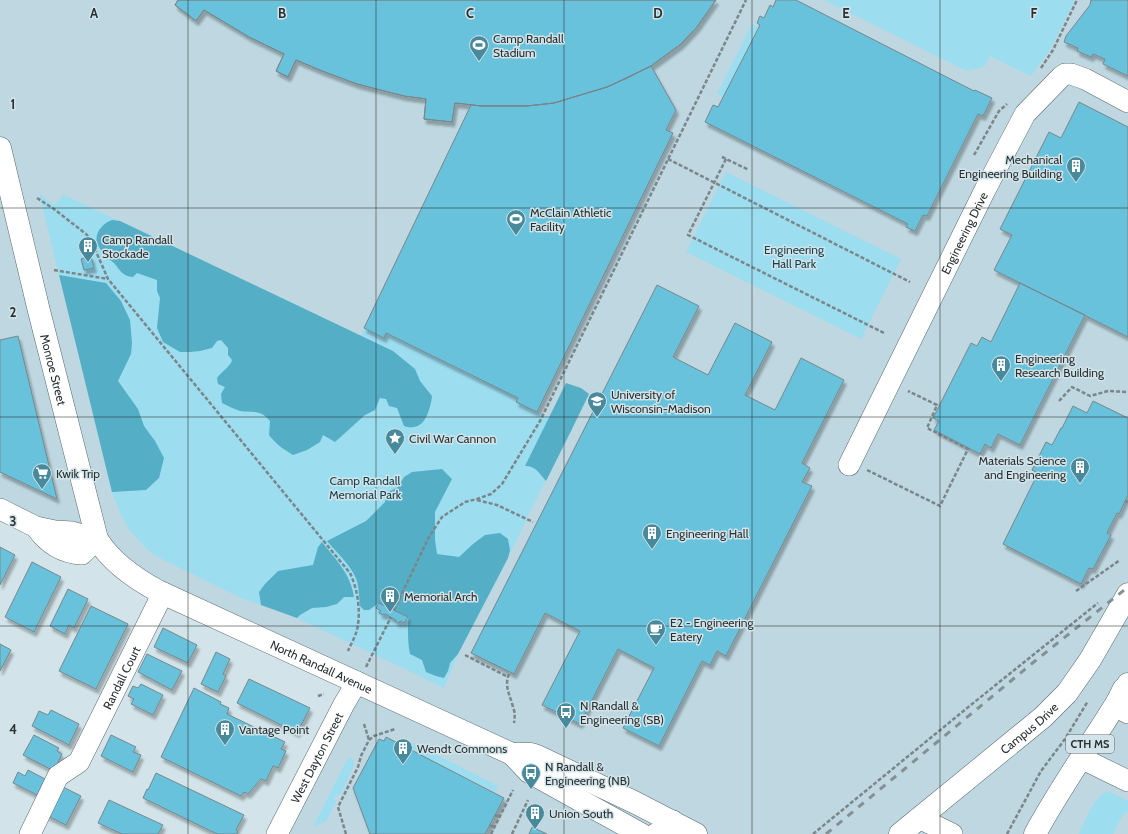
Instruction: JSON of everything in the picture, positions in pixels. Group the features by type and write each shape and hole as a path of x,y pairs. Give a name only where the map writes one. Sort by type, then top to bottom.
{"main road":[{"name":"Monroe Street","path":"0,148 97,539 104,550 120,566 134,576"},
{"name":"North Randall Avenue","path":"134,576 163,593 512,754"},
{"name":"Campus Drive","path":"900,834 1043,717 1067,693 1090,660 1128,594"},
{"name":"CTH MS","path":"1035,834 1065,782 1081,758 1122,709 1128,684"},
{"path":"512,754 531,754 538,756 597,783 696,834"},
{"path":"512,754 529,772 641,834"}],"street":[{"name":"Engineering Drive","path":"858,467 985,190 1025,114 1065,74 1071,74 1085,79 1128,102"},
{"path":"0,509 36,527 55,531 72,532 97,539"},
{"name":"Randall Court","path":"30,834 58,776 79,762 163,593"},
{"path":"1122,709 1128,676"},
{"name":"West Dayton Street","path":"277,834 344,704 357,682"},
{"path":"1081,758 1128,781"},
{"path":"919,818 952,834"},
{"path":"655,834 663,831 673,821"}],"path":[{"path":"394,610 429,537 442,517 465,502 477,500 491,494 502,484 540,421 746,0"},
{"path":"1040,69 1053,50 1077,0"},
{"path":"974,155 999,111 1008,103"},
{"path":"722,157 749,170"},
{"path":"726,159 688,235 884,334"},
{"path":"668,160 910,282"},
{"path":"37,198 54,209 86,234 91,240 108,279 350,573 356,590 358,615 357,630 348,651"},
{"path":"54,270 108,279"},
{"path":"1059,401 1072,387 1090,396 1108,391 1128,392"},
{"path":"858,467 940,506 968,449 927,428 937,405 903,388"},
{"path":"477,500 497,505 532,522"},
{"path":"1076,591 1120,560"},
{"path":"813,834 1098,603"},
{"path":"372,656 391,617"},
{"path":"465,655 509,676 507,687 514,712 514,723"},
{"path":"318,696 324,694"},
{"path":"1006,834 1041,771 1065,739 1089,698"},
{"path":"364,724 369,740"},
{"path":"346,834 338,807 358,767 361,756 369,740 374,736 395,729"},
{"path":"491,834 513,790"},
{"path":"512,834 528,800"},
{"path":"495,815 500,817"},
{"path":"490,825 494,827"}],"shaded area":[{"name":"University of Wisconsin-Madison","path":"0,0 1128,0 1128,834 277,834 357,682 121,566 0,509"},
{"path":"112,220 120,221 393,351 415,369 420,381 432,396 429,410 425,419 418,426 404,426 397,408 389,406 386,399 380,398 375,410 365,415 335,442 323,435 320,442 307,450 293,455 289,453 277,444 269,435 270,421 266,417 256,412 240,411 222,403 221,394 225,387 218,384 217,378 232,360 228,355 228,348 221,340 217,341 212,348 190,352 180,352 163,342 157,328 160,298 157,291 157,280 137,273 133,277 124,274 104,254 97,243 97,235 101,227"},
{"path":"59,275 106,283 121,301 130,320 132,343 131,354 118,381 138,409 144,426 155,441 164,458 159,478 146,490 112,492"},
{"path":"566,383 581,388 589,394 546,481 534,468 525,466"},
{"path":"442,469 452,479 435,512 435,540 437,554 459,557 485,535 500,533 508,539 510,550 508,558 458,654 450,663 444,678 426,672 422,660 410,654 408,641 408,617 379,603 369,610 364,610 360,606 358,584 355,575 327,541 366,521 385,502 388,492 398,487 404,477 412,472"},
{"path":"322,542 346,574 350,581 354,597 344,597 337,604 326,607 312,608 297,618 261,605 259,592 265,584 278,571 313,565 318,547"}],"green space":[{"path":"824,0 1075,0 1050,50 1031,76 990,56 984,67 967,71"},
{"path":"752,24 758,27 723,97 717,94"},
{"name":"Engineering Hall Park","path":"726,172 901,259 861,339 686,252"},
{"name":"Camp Randall Memorial Park","path":"39,193 54,205 64,195 361,336 364,328 384,338 386,333 518,398 517,402 572,429 508,558 458,654 444,688 297,618 241,598 160,558 150,552 130,531 120,513 112,492"},
{"path":"405,739 498,786 495,792 396,743"},
{"path":"352,758 354,765 341,794 334,797 336,802 326,821 313,827 347,760"},
{"path":"1107,792 1128,801 1128,811 1122,816 1113,834 1079,834 1093,805 1102,795"}],"building":[{"name":"Camp Randall Stadium","path":"178,0 716,0 697,27 681,44 651,66 627,78 607,87 554,103 527,106 482,106 455,103 452,122 424,119 426,99 404,96 357,84 296,60 288,77 276,71 284,54 249,37 204,10 196,21 175,5"},
{"name":"Camp Randall Stadium","path":"178,0 716,0 697,27 681,44 651,66 627,78 607,87 554,103 527,106 482,106 455,103 452,122 424,119 426,99 404,96 357,84 296,60 288,77 276,71 284,54 249,37 204,10 196,21 175,5"},
{"path":"776,0 796,0 974,91 975,90 992,98 983,116 978,114 927,216 923,215 915,231 906,227 908,224 705,122 713,105 718,107 760,25 757,23 760,16 764,18 770,5 773,7"},
{"path":"1091,0 1128,0 1128,76 1103,64 1105,59 1093,54 1091,57 1077,51 1078,48 1064,42 1066,36 1090,5"},
{"name":"McClain Athletic Facility","path":"651,66 676,110 666,130 673,133 537,412 516,402 518,398 386,333 384,338 364,328 471,105 527,106 554,103 607,87"},
{"name":"Mechanical Engineering Building","path":"1079,102 1128,127 1128,337 994,270 1012,235 1000,229 1049,132 1061,138"},
{"name":"Camp Randall Stockade","path":"91,256 94,268 84,270 81,259"},
{"name":"Engineering Research Building","path":"1020,283 1085,315 1020,445 998,434 991,448 985,444 980,454 934,430 939,421 933,418 971,343 977,346 982,337 991,342"},
{"name":"Engineering Hall","path":"657,285 699,306 673,357 708,375 735,323 772,342 745,395 775,410 801,358 844,380 802,463 810,468 802,482 812,486 726,656 717,651 710,665 702,661 659,746 623,728 654,668 618,649 580,724 542,705 580,631 545,613 514,674 471,653"},
{"path":"18,336 57,499 0,472 0,340"},
{"name":"Materials Science and Engineering","path":"1093,401 1128,418 1128,495 1119,514 1117,513 1107,533 1111,535 1093,569 1089,568 1081,584 1003,544 1038,473 1032,470 1046,442 1052,445 1073,406 1087,413"},
{"path":"0,547 15,555 0,585"},
{"path":"32,562 61,577 34,632 5,617"},
{"path":"68,589 88,599 74,628 69,625 65,634 50,626"},
{"name":"Memorial Arch","path":"379,603 408,617 404,623 400,621 399,623 385,614 379,613 381,611 376,608"},
{"path":"91,606 128,624 96,689 59,671"},
{"path":"163,628 197,645 188,663 154,647"},
{"path":"0,644 11,650 0,671"},
{"path":"216,652 230,659 223,674 226,676 218,692 201,684"},
{"path":"147,654 182,671 172,690 138,672"},
{"path":"249,679 310,708 297,733 237,703"},
{"path":"141,684 163,695 153,715 131,704 134,699 128,696 133,686 138,688"},
{"name":"Vantage Point","path":"194,688 221,702 220,704 229,708 227,714 285,742 281,749 286,751 278,768 273,766 266,781 261,779 248,794 244,792 241,796 161,757"},
{"path":"51,710 79,724 69,745 32,726 39,711 48,715"},
{"path":"34,735 59,748 57,751 62,754 54,771 23,755"},
{"path":"111,735 136,747 133,752 141,755 133,772 101,756"},
{"name":"Wendt Commons","path":"386,737 504,798 485,834 370,834 353,788 379,739 384,741"},
{"path":"28,770 45,779 37,795 13,783 18,772 25,776"},
{"path":"156,773 244,815 236,830 238,831 237,834 217,834 143,798"},
{"path":"61,786 81,796 66,825 46,815"},
{"path":"109,800 163,825 158,834 122,834 98,823"},
{"name":"Union South","path":"532,827 547,834 529,834"}],"railway":[{"path":"826,834 1035,661 1128,587"}],"place":[{"name":"Camp Randall Stadium","path":"479,62"},
{"name":"Mechanical Engineering Building","path":"1076,183"},
{"name":"McClain Athletic Facility","path":"516,236"},
{"name":"Camp Randall Stockade","path":"88,263"},
{"name":"Engineering Research Building","path":"1001,382"},
{"name":"University of Wisconsin-Madison","path":"597,418"},
{"name":"Civil War Cannon","path":"395,455"},
{"name":"Materials Science and Engineering","path":"1080,484"},
{"name":"Kwik Trip","path":"42,490"},
{"name":"Engineering Hall","path":"652,550"},
{"name":"Memorial Arch","path":"390,613"},
{"name":"E2 - Engineering Eatery","path":"656,646"},
{"name":"N Randall & Engineering (SB)","path":"566,729"},
{"name":"Vantage Point","path":"225,746"},
{"name":"Wendt Commons","path":"403,765"},
{"name":"N Randall & Engineering (NB)","path":"531,790"},
{"name":"Union South","path":"535,830"}]}
